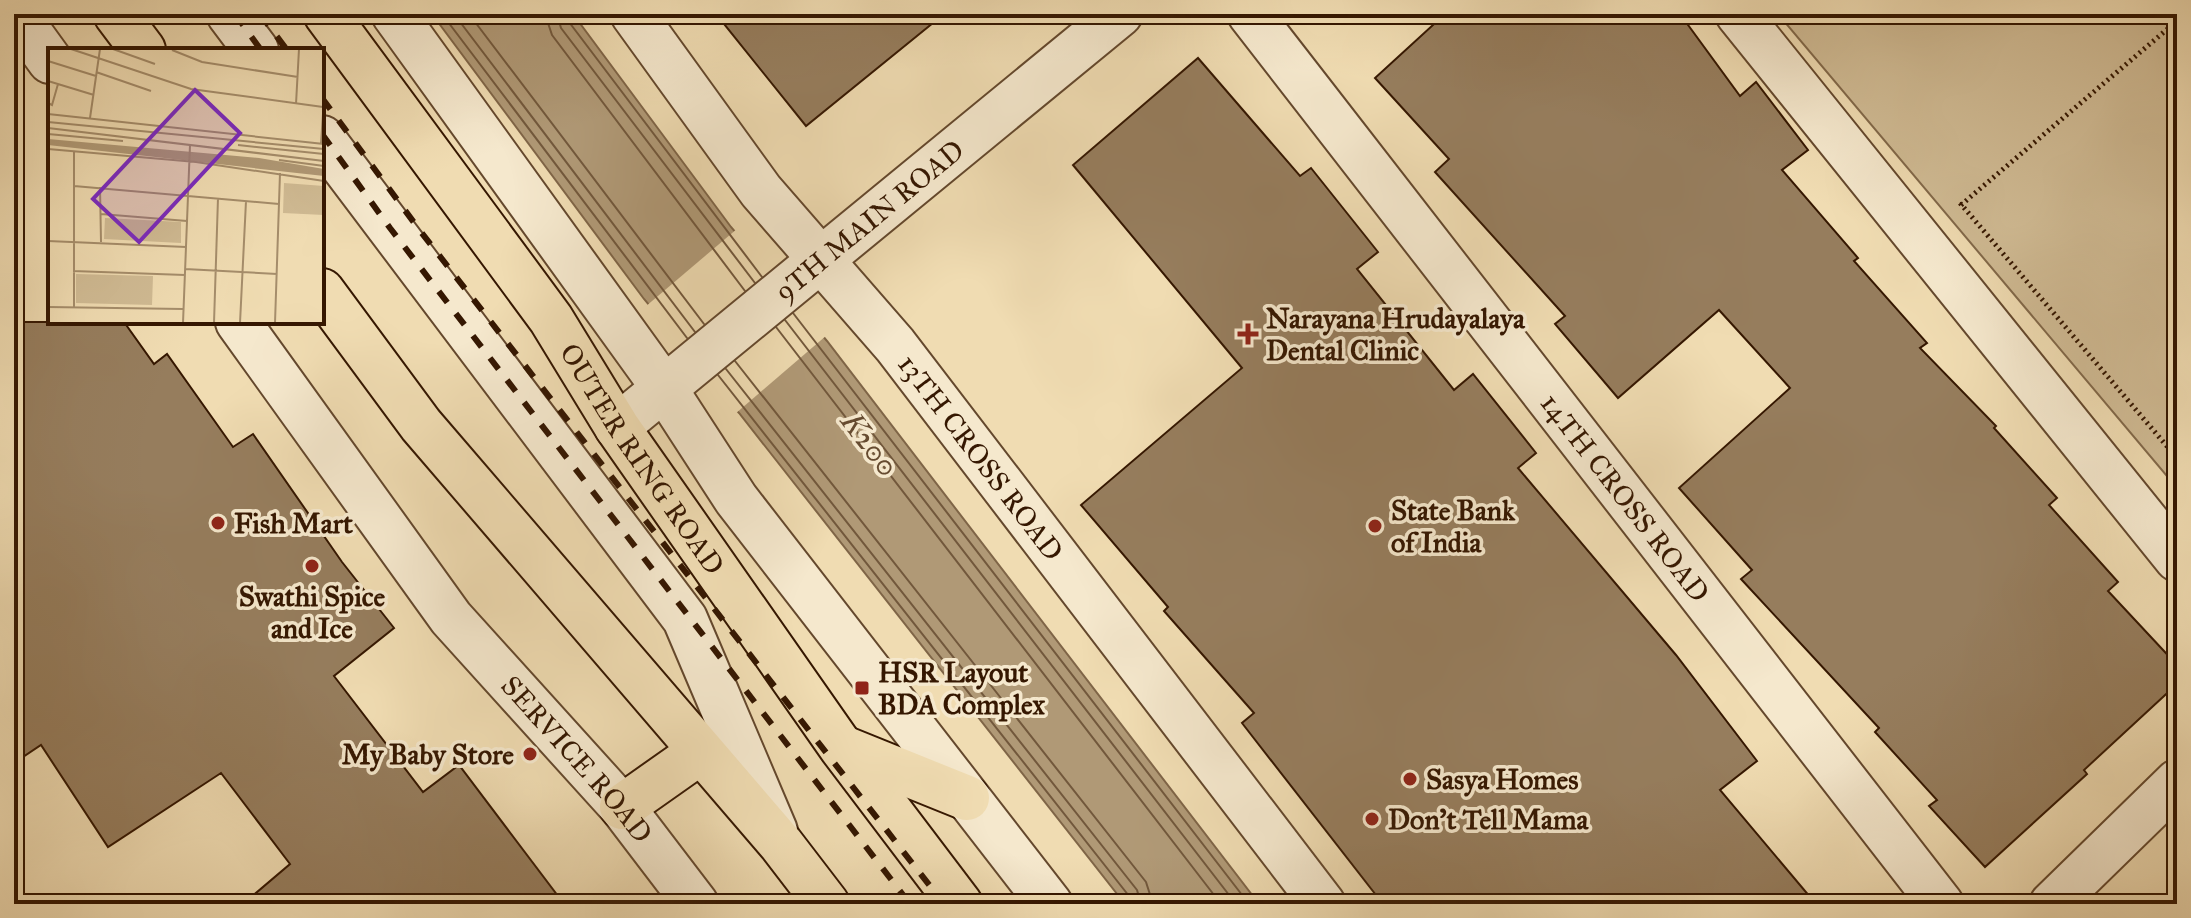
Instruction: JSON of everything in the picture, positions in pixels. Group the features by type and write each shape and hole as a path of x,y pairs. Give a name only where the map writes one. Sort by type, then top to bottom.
{"highway":[{"path":"116,14 142,48"},
{"name":"OUTER RING ROAD","path":"326,14 551,319 617,427 841,747 960,904"},
{"path":"324,294 421,425 781,844 827,904"},
{"path":"841,747 967,798"},
{"path":"622,807 700,752"}],"street":[{"path":"16,14 48,58"},
{"path":"229,14 254,48"},
{"path":"394,14 674,379 736,499 1050,904"},
{"name":"13TH CROSS ROAD","path":"633,14 761,191 807,268 895,345 1323,904"},
{"name":"9TH MAIN ROAD","path":"617,427 1120,14"},
{"name":"14TH CROSS ROAD","path":"1250,14 1941,904"},
{"path":"1738,14 2177,559"},
{"path":"324,141 685,619 781,844"},
{"name":"SERVICE ROAD","path":"239,324 451,618 622,807 696,904"},
{"path":"2052,904 2177,782"}],"path":[{"path":"2161,14 2177,32"},
{"path":"2171,26 1961,204 2177,458"}],"shaded area":[{"path":"1778,14 2177,14 2177,488"}],"water":[{"name":"K200","path":"432,14 573,14 731,227 827,341 1259,904 1125,904 739,413 644,299"}],"pier":[{"path":"738,228 827,335 735,414 645,307"}],"building":[{"path":"716,14 944,14 806,126"},
{"path":"1445,14 1680,14 1740,96 1756,82 1808,150 1782,170 1858,258 1854,261 1927,343 1920,348 1996,426 1994,428 2057,498 2049,505 2118,582 2108,591 2177,665 2177,684 2084,770 2087,774 1985,867 1929,806 1937,800 1875,732 1879,728 1741,579 1752,570 1679,488 1790,388 1719,310 1618,398 1555,324 1565,316 1435,172 1449,159 1375,78"},
{"path":"1198,58 1300,176 1311,168 1378,252 1357,269 1454,390 1473,374 1536,453 1518,468 1676,655 1757,761 1720,790 1816,904 1383,904 1242,723 1254,713 1164,611 1168,607 1081,505 1242,368 1073,165"},
{"path":"14,322 125,324 154,364 167,354 233,447 253,434 342,562 394,628 334,676 423,792 459,765 564,904 243,904 290,864 221,773 108,847 41,745 14,763"}],"railway":[{"path":"235,14 260,48"},
{"path":"260,14 286,48"},
{"path":"324,101 421,232 944,904"},
{"path":"324,137 390,228 910,904"}],"place":[{"name":"Narayana Hrudayalaya Dental Clinic","path":"1248,334"},
{"name":"Fish Mart","path":"218,523"},
{"name":"State Bank of India","path":"1375,526"},
{"name":"Swathi Spice and Ice","path":"312,566"},
{"name":"HSR Layout BDA Complex","path":"862,688"},
{"name":"My Baby Store","path":"530,754"},
{"name":"Sasya Homes","path":"1410,779"},
{"name":"Don't Tell Mama","path":"1372,819"}]}
